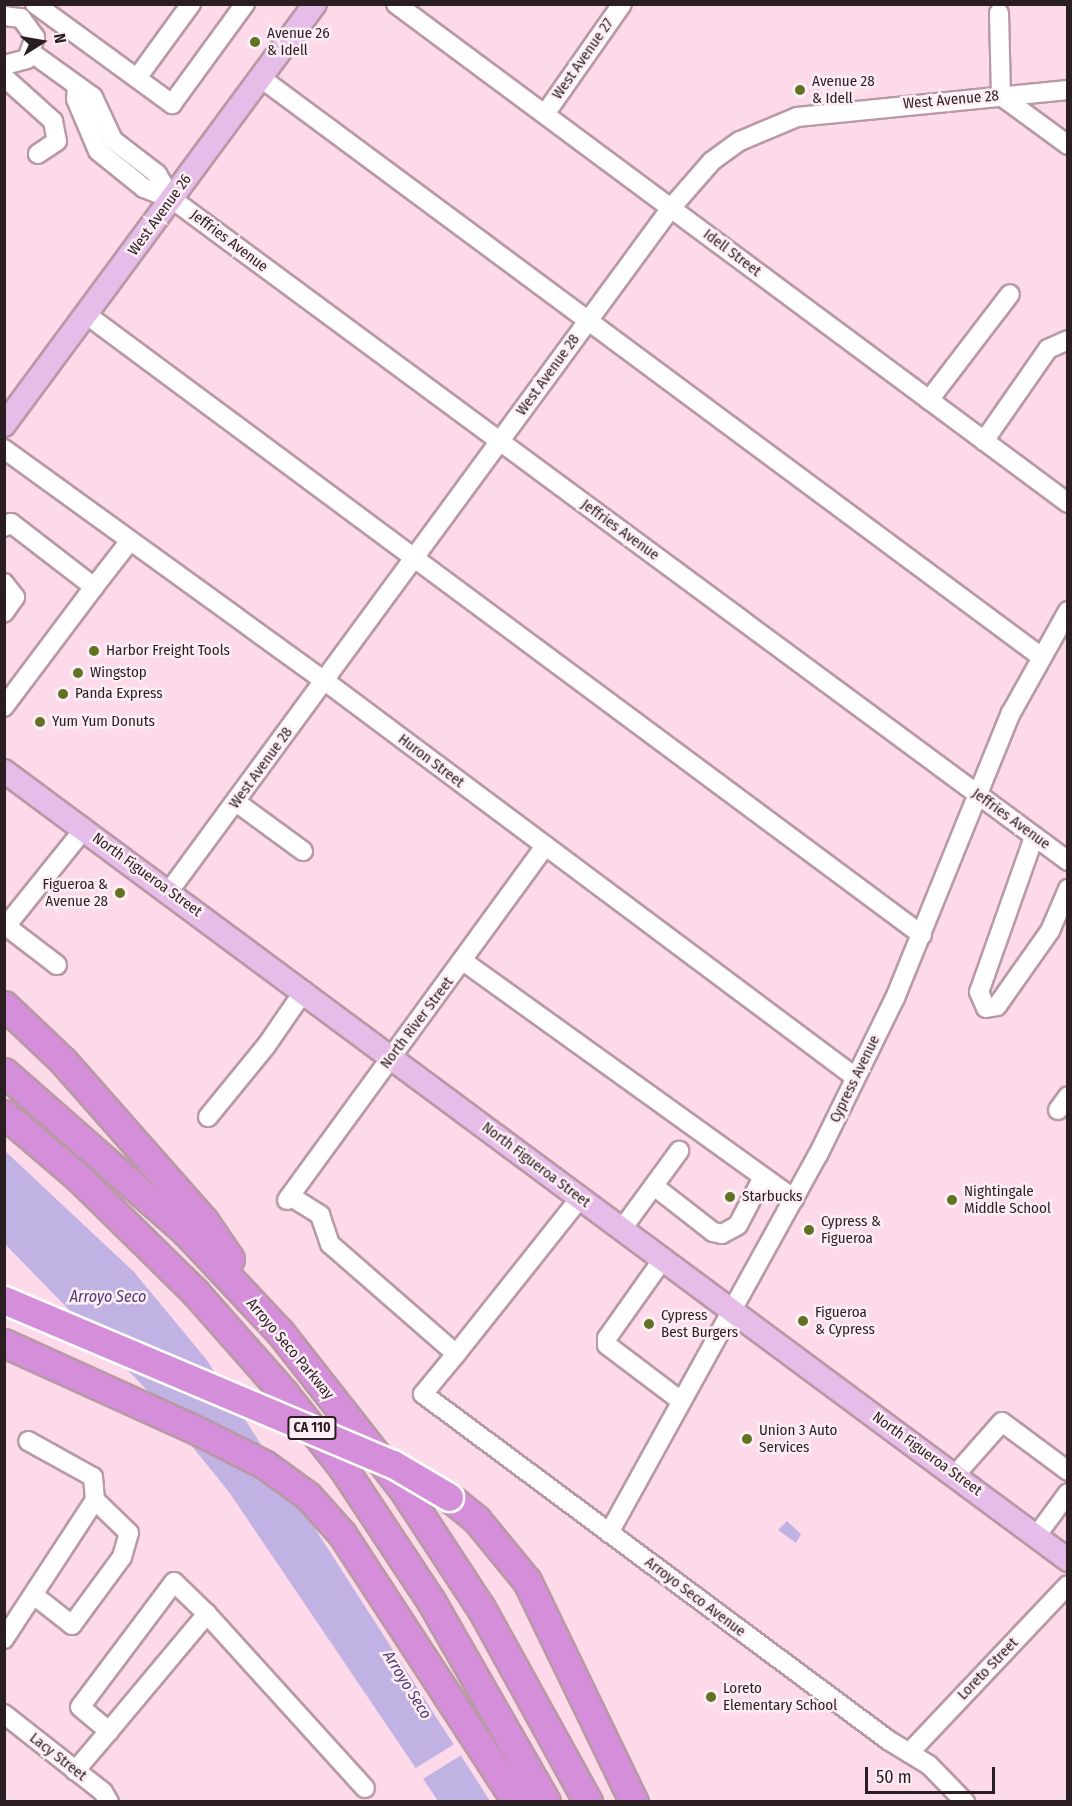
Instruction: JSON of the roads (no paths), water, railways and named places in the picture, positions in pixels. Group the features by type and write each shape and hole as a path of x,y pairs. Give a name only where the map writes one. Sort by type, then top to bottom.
{"highway":[{"path":"4,1005 63,1061 204,1221 280,1332"},
{"name":"Arroyo Seco Parkway","path":"4,1072 186,1232 280,1332 403,1489 481,1608 588,1802"},
{"name":"CA 110","path":"4,1114 79,1178 195,1292 284,1393 343,1468 431,1601 546,1802"},
{"path":"4,1300 393,1464 449,1497 477,1520 527,1581 634,1802"},
{"path":"15,1349 264,1464 308,1496 342,1534 517,1802"}],"main road":[{"name":"West Avenue 26","path":"4,425 315,4"},
{"name":"North Figueroa Street","path":"4,771 170,890 580,1198 956,1474 1068,1560"}],"street":[{"path":"4,64 20,64 32,53 33,30 13,17 35,4 172,104 245,4"},
{"path":"137,78 191,4"},
{"name":"Idell Street","path":"396,4 1068,503"},
{"name":"West Avenue 27","path":"545,114 622,4"},
{"path":"999,13 1001,96 1068,145"},
{"name":"Jeffries Avenue","path":"32,53 77,86 76,99 98,151 144,188 172,199 1068,861"},
{"path":"4,77 54,121 57,141 38,154"},
{"path":"261,78 587,323 1040,656"},
{"name":"West Avenue 28","path":"170,890 671,208 712,161 740,141 788,120 828,111 1068,90"},
{"path":"929,400 1010,294"},
{"path":"87,315 922,935"},
{"path":"984,441 1048,349 1068,340"},
{"name":"Huron Street","path":"4,449 129,542 325,681 855,1077"},
{"path":"4,527 11,523 94,587"},
{"path":"5,708 129,542"},
{"path":"4,583 15,597 4,613"},
{"name":"Cypress Avenue","path":"609,1533 794,1199 855,1077 922,935 1011,713 1040,656 1068,611"},
{"path":"236,802 303,851"},
{"path":"57,965 6,926 84,829"},
{"path":"1034,837 979,992 986,1008 997,1006 1050,931 1068,889"},
{"name":"North River Street","path":"456,1354 330,1244 320,1215 289,1198 545,846"},
{"path":"463,961 794,1199"},
{"path":"208,1117 266,1046 304,991"},
{"path":"622,1229 680,1151"},
{"path":"654,1186 713,1232 722,1234 738,1225 763,1177"},
{"path":"456,1354 580,1198"},
{"path":"663,1259 607,1338 607,1345 681,1401"},
{"name":"Arroyo Seco Avenue","path":"456,1354 423,1394 909,1753 929,1765 965,1802"},
{"path":"956,1474 1002,1422 1068,1471"},
{"path":"4,1639 35,1596 95,1500 93,1476 28,1442"},
{"path":"1037,1535 1068,1493"},
{"path":"35,1596 72,1625 122,1557 129,1533 95,1500"},
{"path":"109,1731 80,1707 174,1582 207,1614 365,1788"},
{"name":"Loreto Street","path":"909,1753 1068,1586"},
{"path":"75,1771 207,1614"},
{"name":"Lacy Street","path":"4,1714 104,1792 109,1802"}],"water":[{"name":"Arroyo Seco","path":"4,1150 134,1272 206,1359 490,1801 438,1801 229,1492 144,1387 5,1244"},
{"path":"787,1521 801,1534 796,1543 778,1530"}],"place":[{"name":"Avenue 26 & Idell","path":"255,42"},
{"name":"Avenue 28 & Idell","path":"800,90"},
{"name":"Harbor Freight Tools","path":"94,651"},
{"name":"Wingstop","path":"78,673"},
{"name":"Panda Express","path":"63,694"},
{"name":"Yum Yum Donuts","path":"40,722"},
{"name":"Figueroa & Avenue 28","path":"120,893"},
{"name":"Starbucks","path":"730,1197"},
{"name":"Nightingale Middle School","path":"952,1200"},
{"name":"Cypress & Figueroa","path":"809,1230"},
{"name":"Figueroa & Cypress","path":"803,1321"},
{"name":"Cypress Best Burgers","path":"649,1324"},
{"name":"Union 3 Auto Services","path":"747,1439"},
{"name":"Loreto Elementary School","path":"711,1697"}]}
